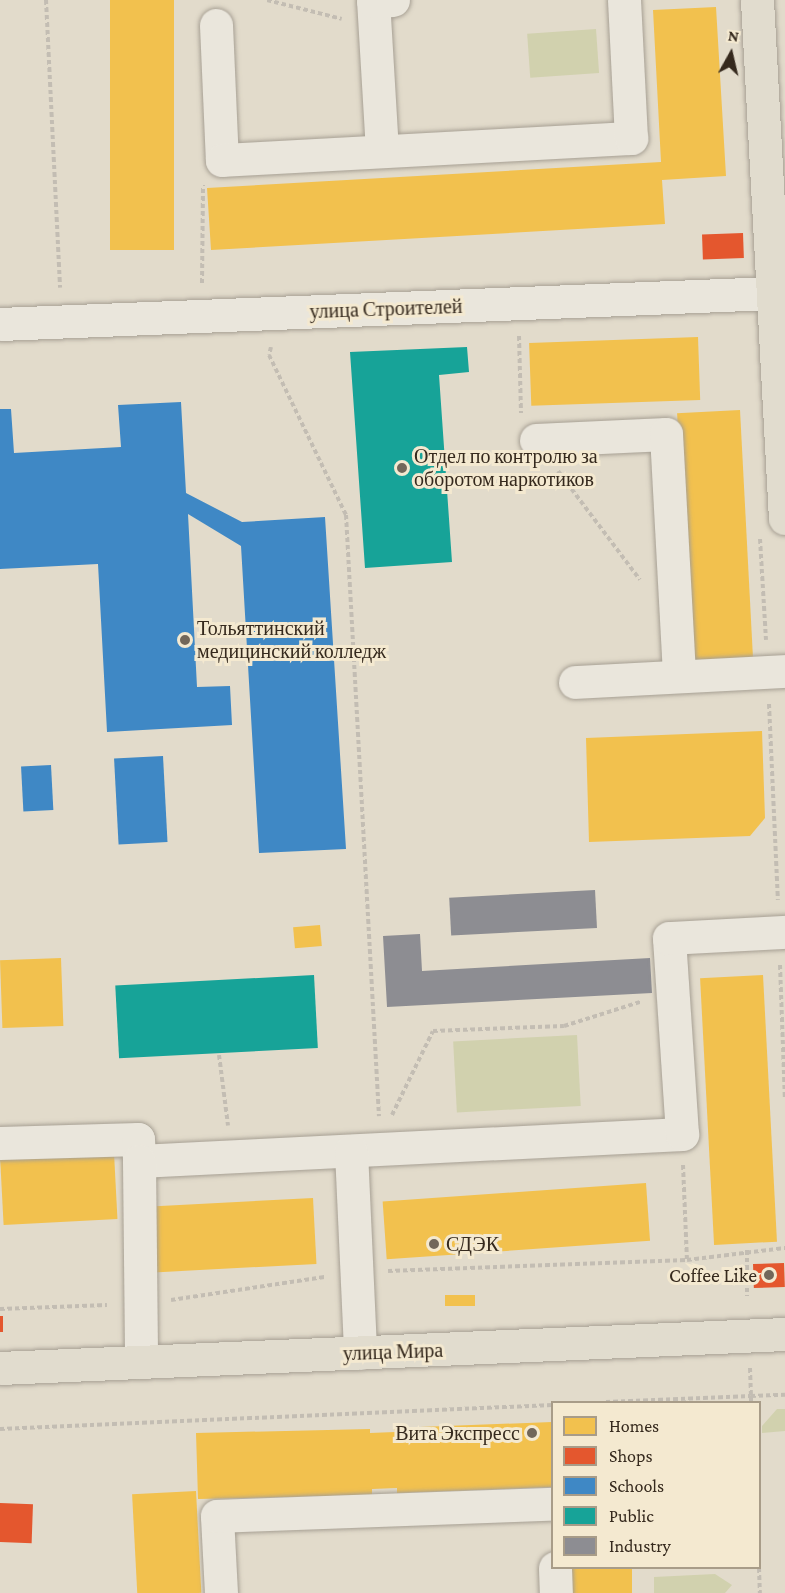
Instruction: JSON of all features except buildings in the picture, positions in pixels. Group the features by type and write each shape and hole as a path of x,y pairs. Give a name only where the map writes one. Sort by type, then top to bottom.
{"main road":[{"path":"757,0 772,293 772,525"},
{"name":"улица Мира","path":"0,1368 785,1334"}],"street":[{"path":"382,151 373,1 393,0"},
{"path":"216,25 222,160 631,138 624,0"},
{"name":"улица Строителей","path":"0,324 772,293"},
{"path":"536,440 666,434 679,676"},
{"path":"575,682 777,671"},
{"path":"139,1161 232,1157 371,1146 682,1134 669,938 782,932"},
{"path":"0,1143 138,1139 141,1362"},
{"path":"360,1353 371,1146"},
{"path":"221,1593 217,1516 551,1504"},
{"path":"555,1569 556,1593"}],"path":[{"path":"46,0 62,322"},
{"path":"267,0 375,27"},
{"path":"202,286 204,179 222,160"},
{"path":"518,331 522,422 641,582"},
{"path":"272,340 269,355 346,514 371,1146"},
{"path":"772,525 785,1099"},
{"path":"371,1146 433,1031 564,1026 672,991"},
{"path":"219,1055 232,1157"},
{"path":"682,1134 687,1260"},
{"path":"747,1250 747,1296"},
{"path":"750,1364 751,1401"},
{"path":"673,1401 785,1395"},
{"path":"0,1429 551,1405"},
{"path":"759,1569 760,1593"}],"green space":[{"path":"596,29 599,73 530,78 527,34"},
{"path":"577,1035 581,1106 457,1112 453,1041"},
{"path":"777,1409 785,1409 785,1431 762,1433 762,1426"},
{"path":"715,1574 732,1585 725,1593 654,1593 654,1577"}],"place":[{"name":"Отдел по контролю за оборотом наркотиков","path":"402,468"},
{"name":"Тольяттинский медицинский колледж","path":"185,640"},
{"name":"СДЭК","path":"434,1244"},
{"name":"Coffee Like","path":"769,1275"},
{"name":"Вита Экспресс","path":"532,1433"}]}
